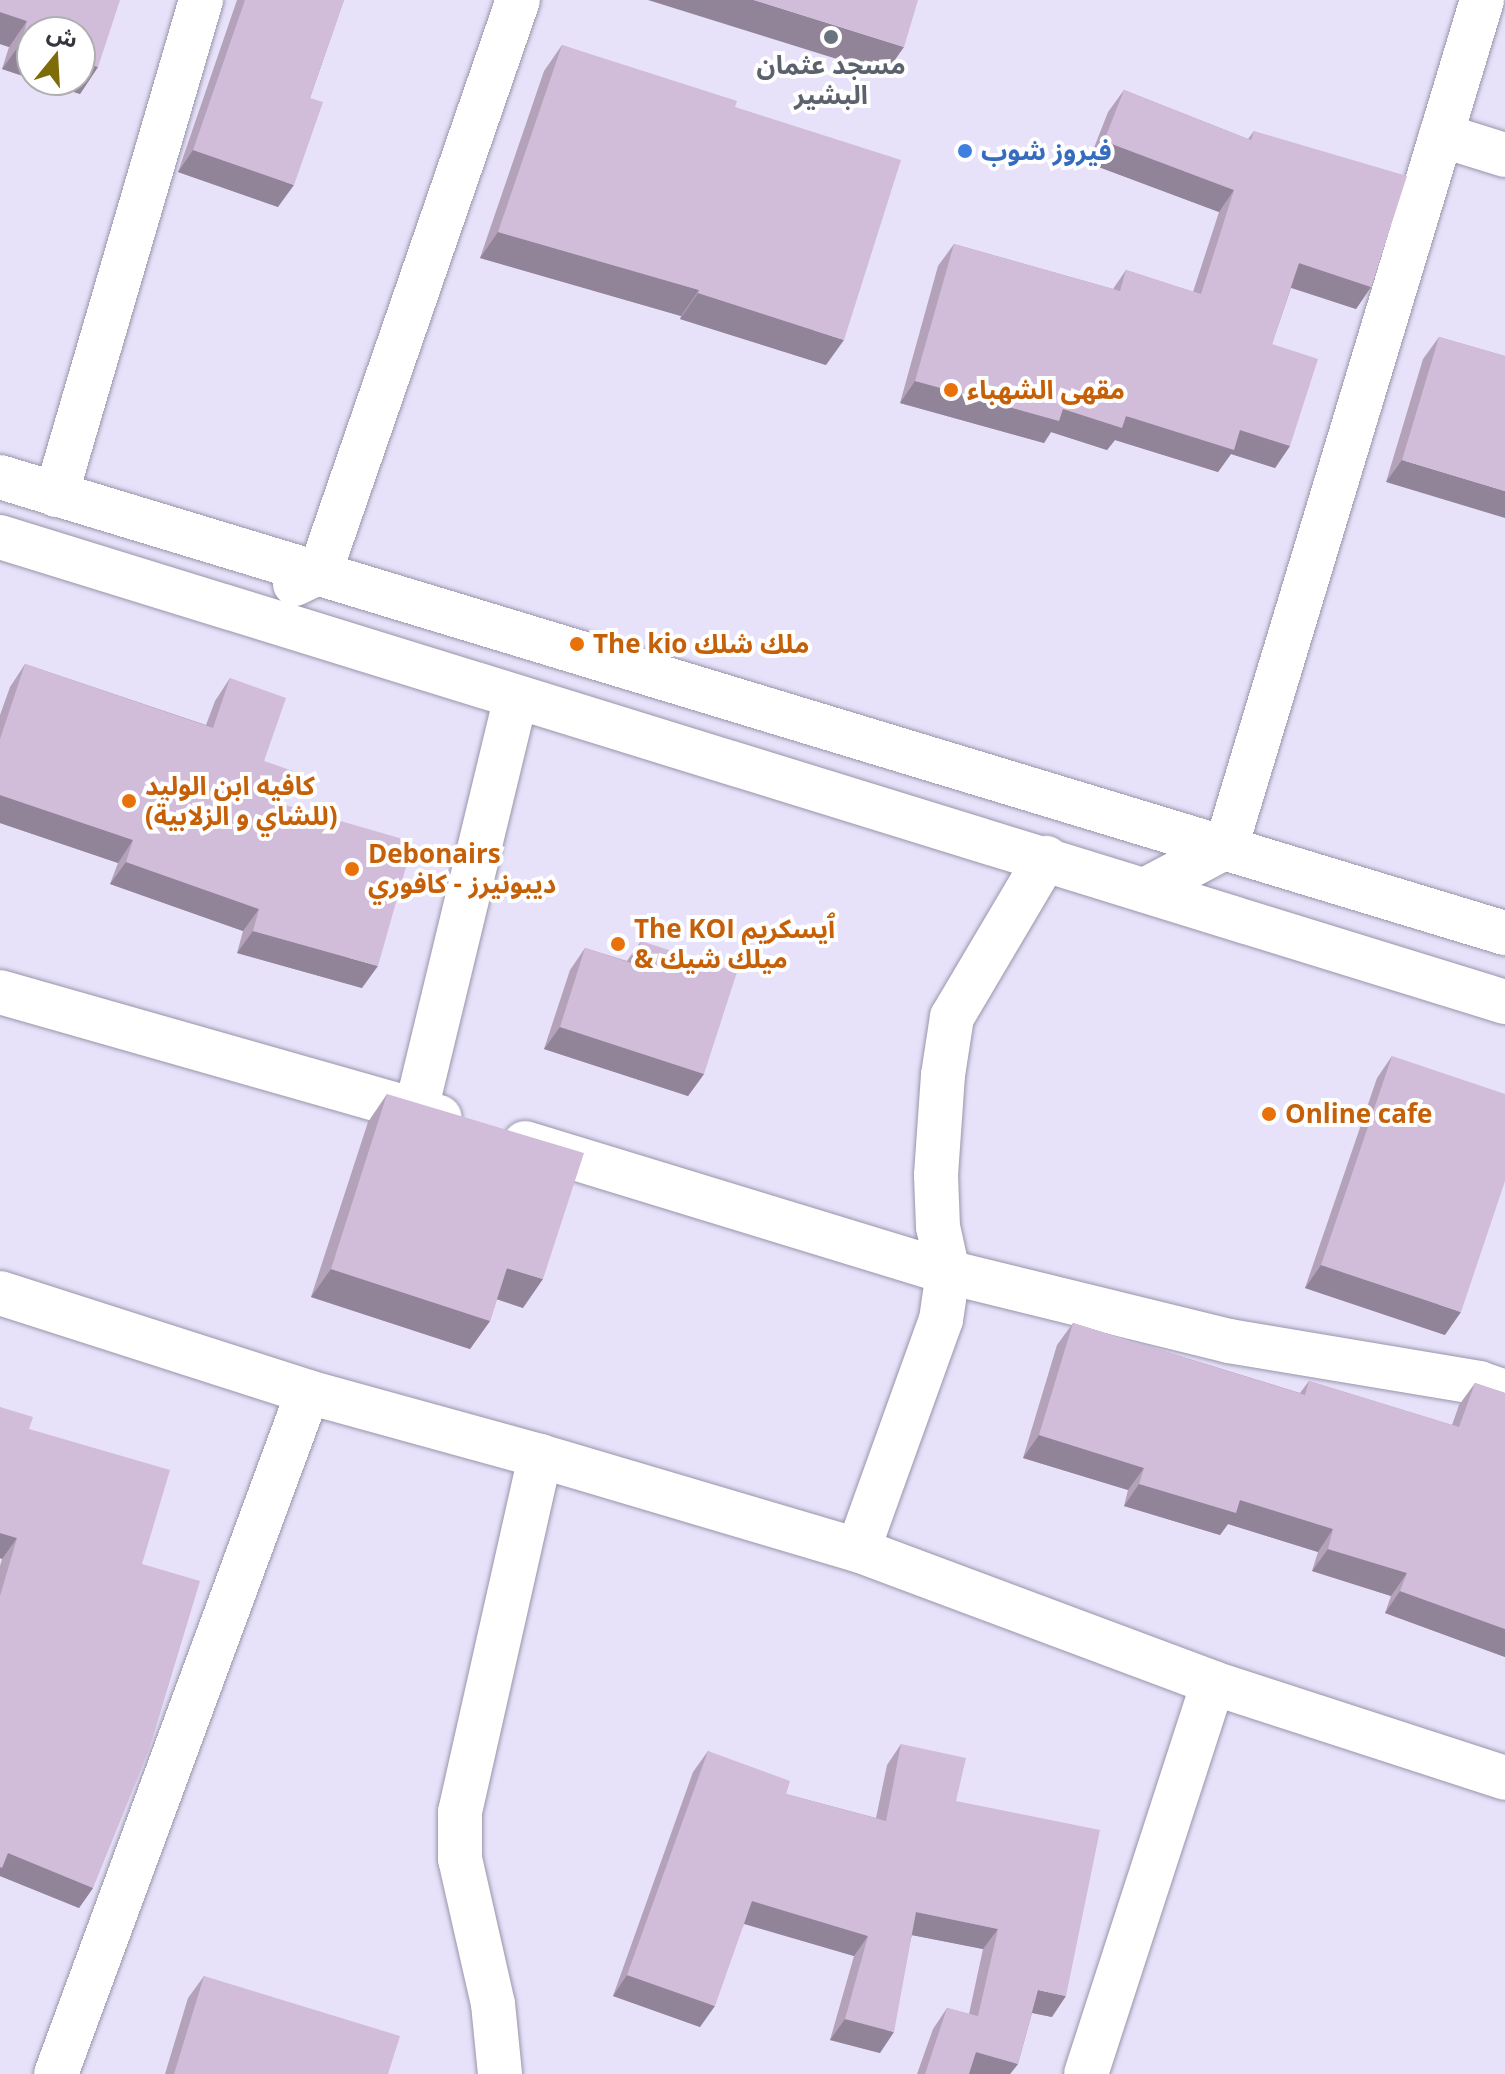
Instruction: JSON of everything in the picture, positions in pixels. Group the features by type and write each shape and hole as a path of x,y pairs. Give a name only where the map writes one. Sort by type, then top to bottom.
{"street":[{"path":"56,495 201,0"},
{"path":"239,612 320,572 518,0"},
{"path":"1145,890 1226,847 1482,0"},
{"path":"1441,135 1505,155"},
{"path":"0,477 320,572 931,762 1226,847 1505,933"},
{"path":"0,537 1505,1002"},
{"path":"416,1110 516,698"},
{"path":"858,1550 941,1320 948,1272 938,1227 936,1175 943,1075 952,1017 1046,858"},
{"path":"0,992 416,1110 948,1272 1229,1341 1479,1383 1505,1392"},
{"path":"0,1293 308,1392 540,1456 858,1550 1213,1683 1505,1778"},
{"path":"56,2074 308,1392"},
{"path":"500,2074 493,2004 460,1859 460,1812 540,1456"},
{"path":"1086,2074 1213,1683"}],"building":[{"path":"0,0 120,0 98,67 96,16 16,17 0,12"},
{"path":"245,0 344,0 310,98 323,102 294,185 193,150"},
{"path":"754,0 918,0 904,47"},
{"path":"562,45 737,101 735,107 901,160 844,340 698,293 699,290 498,232"},
{"path":"1124,90 1251,140 1254,131 1407,176 1371,287 1299,263 1272,344 1318,359 1290,446 1240,430 1234,450 1126,416 1122,428 1063,409 1059,421 915,381 954,244 1120,291 1126,270 1201,294 1234,190 1104,141"},
{"path":"1439,337 1505,356 1505,491 1402,460"},
{"path":"25,664 213,728 230,678 286,698 264,761 293,771 282,804 413,842 378,966 253,931 259,909 126,862 133,840 0,795 0,739"},
{"path":"641,941 737,972 704,1074 560,1027 585,948 634,964"},
{"path":"1392,1056 1505,1094 1505,1181 1461,1312 1321,1265"},
{"path":"387,1094 584,1153 543,1279 507,1268 490,1321 331,1269"},
{"path":"1073,1323 1305,1395 1309,1381 1459,1427 1475,1383 1505,1393 1505,1629 1400,1591 1407,1573 1328,1549 1333,1529 1240,1500 1236,1513 1139,1484 1144,1468 1039,1435"},
{"path":"0,1407 33,1417 29,1429 170,1470 142,1564 200,1581 149,1750 93,1888 8,1853 0,1867 0,1596 17,1538 0,1533"},
{"path":"901,1744 966,1758 956,1801 1100,1830 1066,1996 1038,1990 1018,2064 976,2052 969,2074 925,2074 947,2008 978,2016 998,1929 916,1912 894,2032 845,2019 868,1936 752,1901 715,2006 627,1975 708,1751 790,1781 786,1794 886,1821"},
{"path":"204,1976 400,2036 388,2074 174,2074"}],"place":[{"name":"مسجد عثمان البشير","path":"831,37"},
{"name":"فيروز شوب","path":"965,151"},
{"name":"مقهى الشهباء","path":"951,390"},
{"name":"The kio ملك شلك","path":"577,644"},
{"name":"كافيه ابن الوليد (للشاي و الزلابية)","path":"129,801"},
{"name":"Debonairs ديبونيرز - كافوري","path":"352,869"},
{"name":"The KOI ٱيسكريم & ميلك شيك","path":"618,944"},
{"name":"Online cafe","path":"1269,1114"}]}
